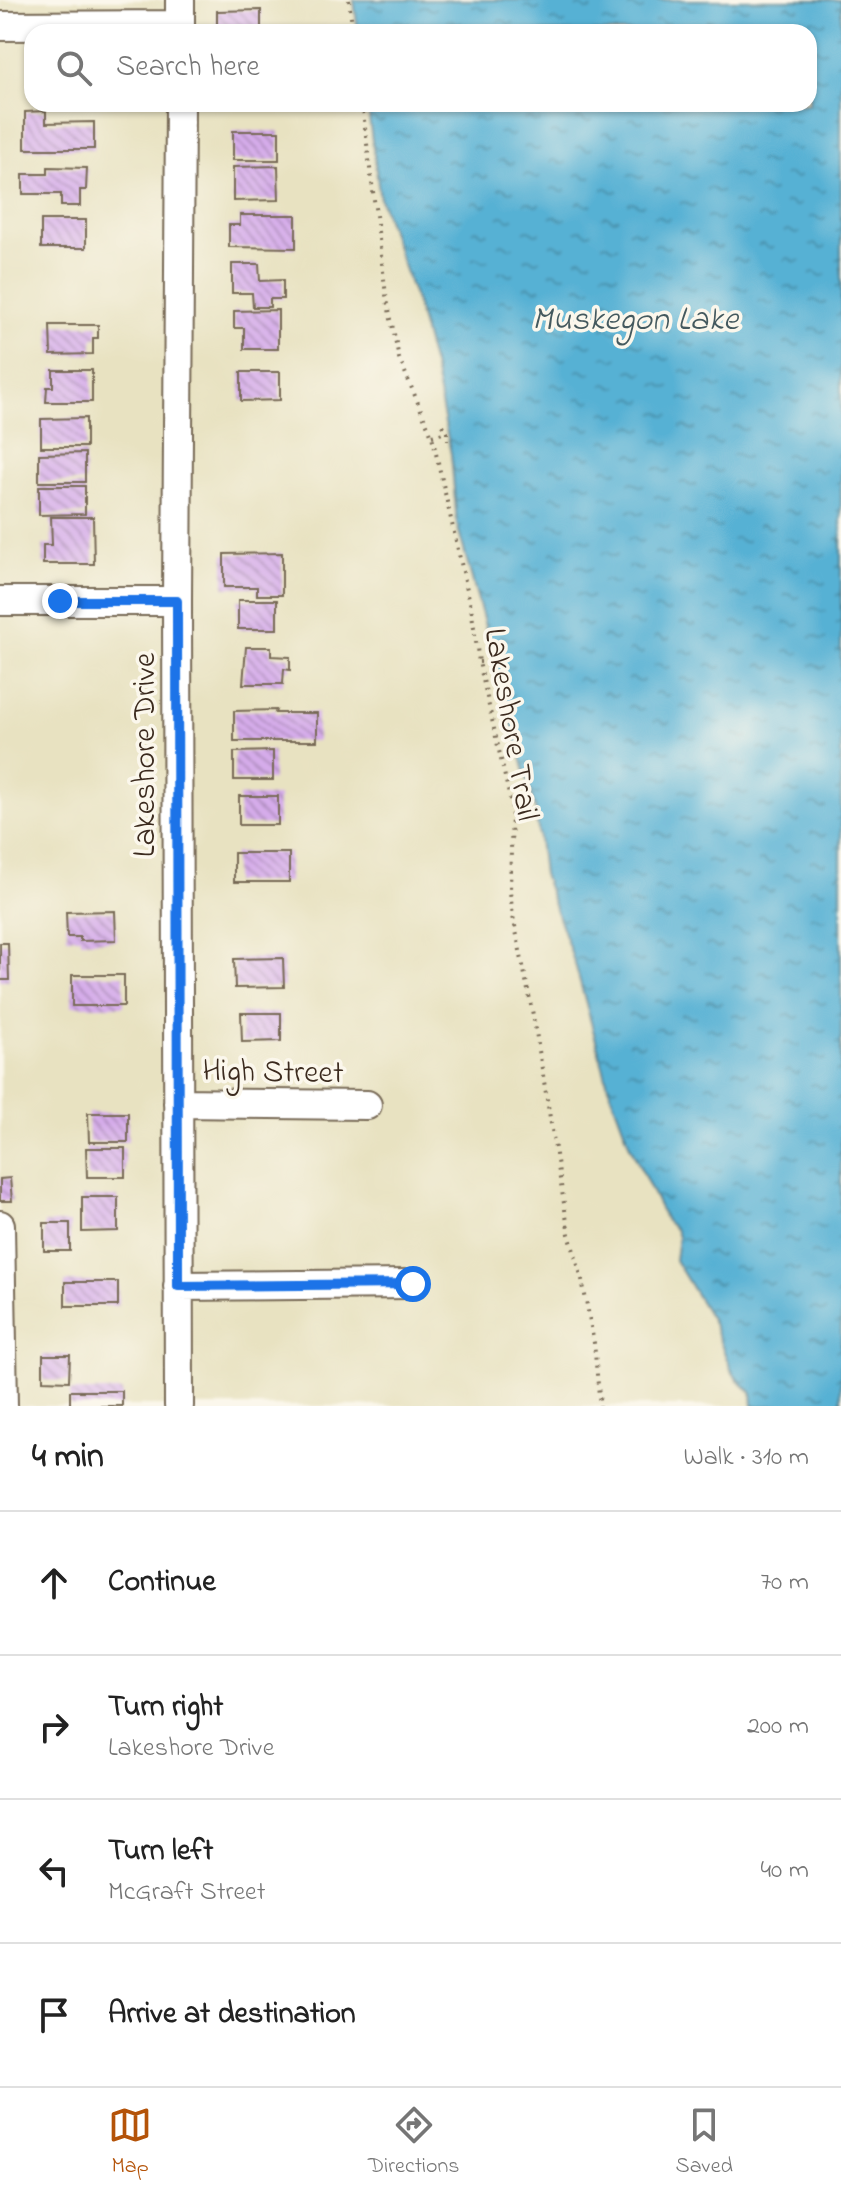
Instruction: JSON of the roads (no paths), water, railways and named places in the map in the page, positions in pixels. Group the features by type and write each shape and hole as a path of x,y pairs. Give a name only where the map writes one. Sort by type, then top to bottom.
{"street":[{"path":"51,24 180,19"},
{"path":"0,26 24,25"},
{"name":"Lakeshore Drive","path":"179,1406 177,601 180,112"},
{"path":"0,601 177,601"},
{"name":"High Street","path":"178,1103 367,1105"},
{"path":"0,1225 3,1406"},
{"path":"178,1286 413,1284"}],"water":[{"name":"Muskegon Lake","path":"354,0 841,0 841,1406 753,1406 752,1393 731,1369 711,1319 675,1260 678,1237 675,1229 666,1221 630,1146 610,1092 576,967 543,874 536,812 457,524 451,454 435,373 416,302 380,199 368,112 817,112 817,24 357,24"}]}
